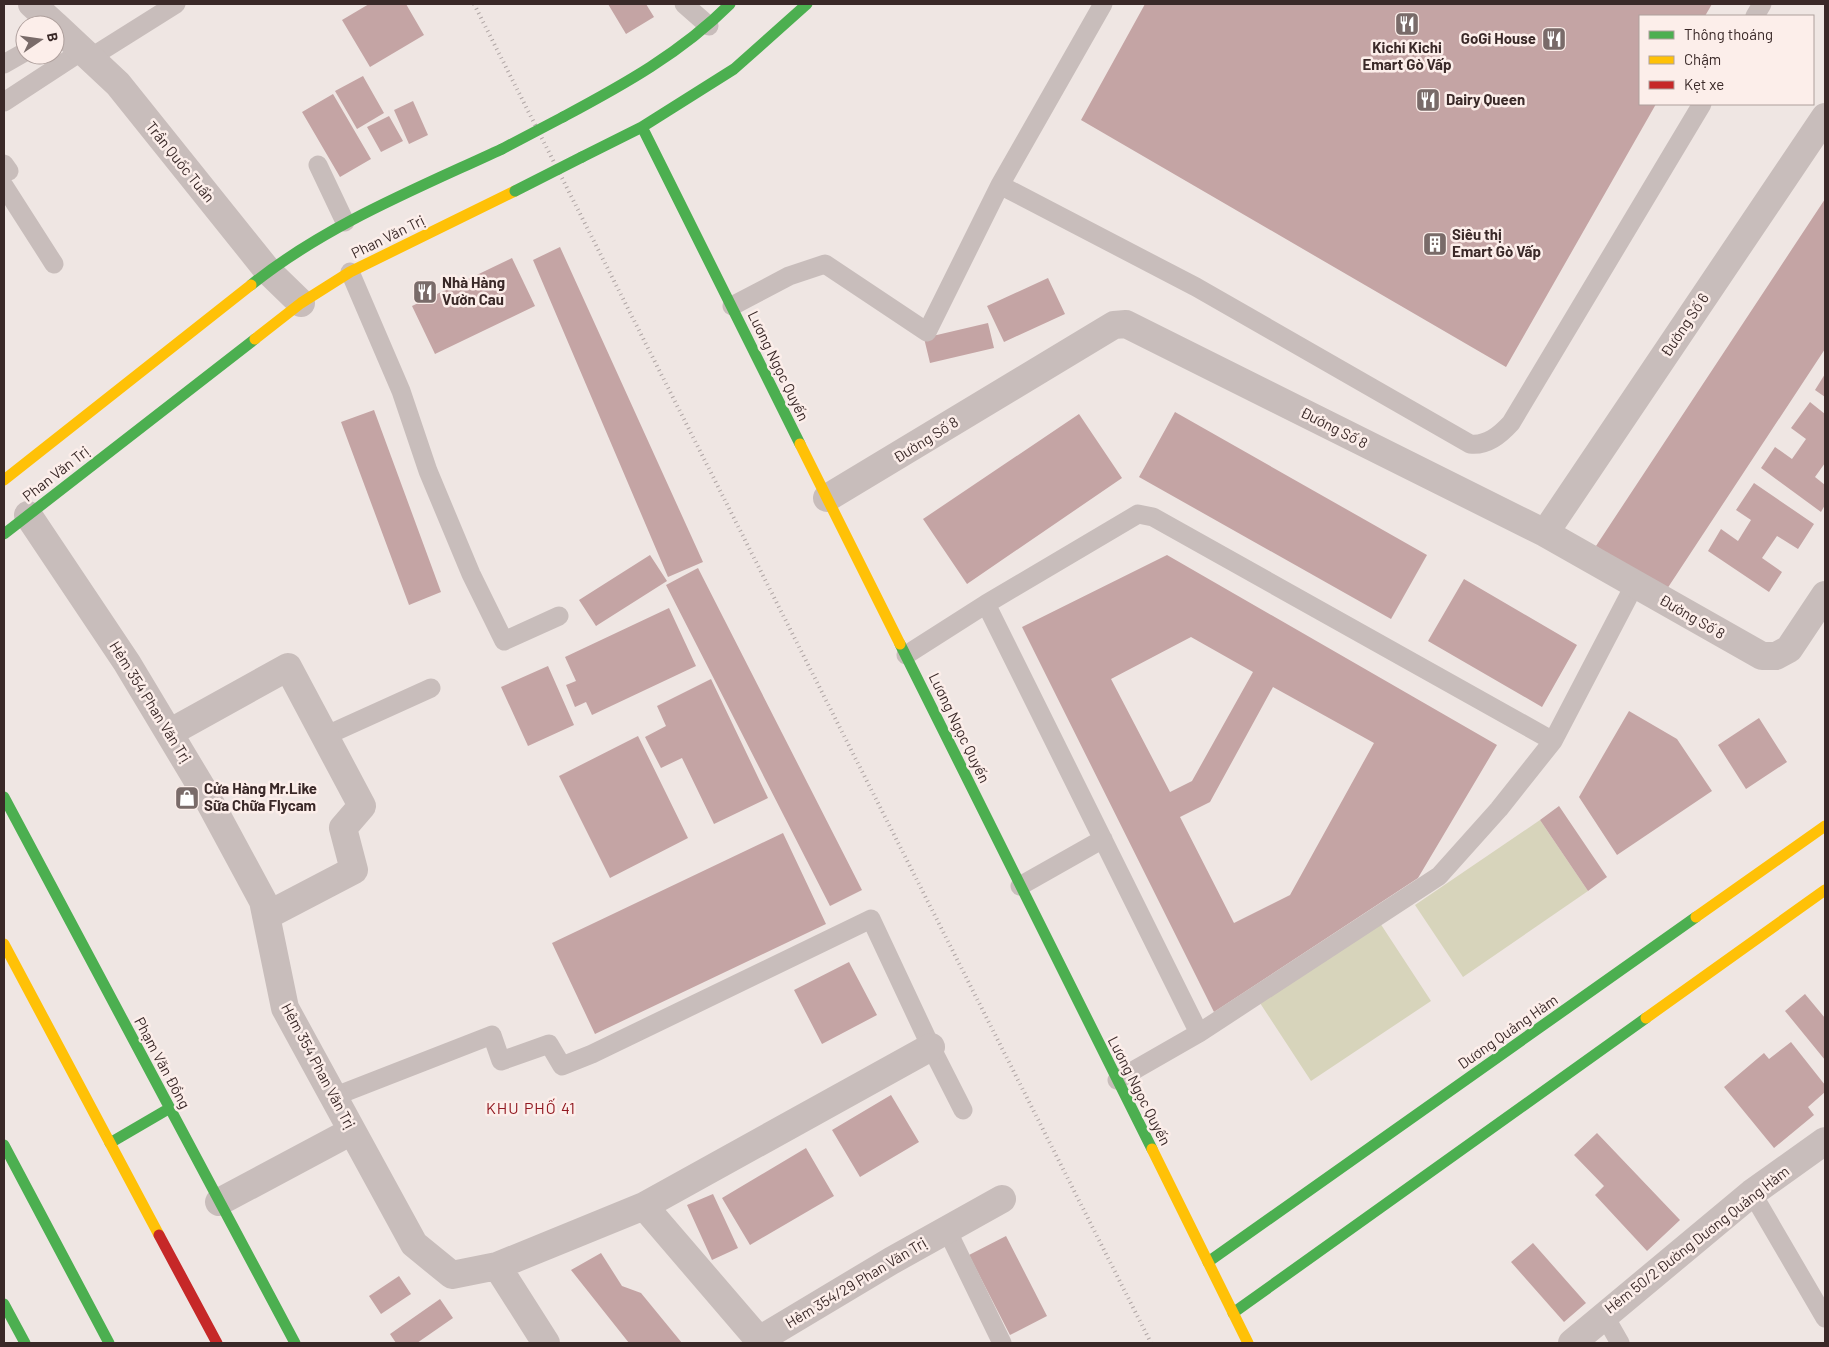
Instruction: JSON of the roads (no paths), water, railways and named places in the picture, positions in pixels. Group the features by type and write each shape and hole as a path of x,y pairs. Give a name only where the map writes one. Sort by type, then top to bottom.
{"main road":[{"name":"Phan Văn Trị","path":"4,480 268,271 345,222 502,149 657,66 710,26 730,4"},
{"name":"Phan Văn Trị","path":"4,534 301,303 350,272 642,127 734,69 807,4"},
{"name":"Lương Ngọc Quyến","path":"642,127 1248,1343"},
{"name":"Phạm Văn Đồng","path":"4,797 294,1343"},
{"name":"Dương Quảng Hàm","path":"1208,1262 1825,826"},
{"path":"1233,1313 1825,890"},
{"path":"4,944 216,1343"},
{"path":"110,1143 170,1108"},
{"path":"4,1145 109,1343"},
{"path":"4,1304 24,1343"}],"street":[{"name":"Trần Quốc Tuấn","path":"32,4 43,15"},
{"name":"Trần Quốc Tuấn","path":"65,36 118,84 268,271 301,303"},
{"name":"Đường Số 6","path":"1545,533 1825,117"},
{"name":"Đường Số 8","path":"828,498 1114,325 1126,324 1545,533 1762,656 1776,656 1790,649 1825,595"},
{"name":"Hẻm 354 Phan Văn Trị","path":"28,515 127,663 202,788 263,901 285,1008 414,1244 452,1275 497,1266"},
{"path":"169,733 288,667 325,736 362,806 343,828 354,870 266,916"},
{"path":"546,1343 497,1266 644,1206 931,1047"},
{"path":"219,1202 352,1131"},
{"name":"Hẻm 50/2 Đường Dương Quảng Hàm","path":"1572,1343 1604,1314 1752,1193 1825,1142"},
{"name":"Hẻm 354/29 Phan Văn Trị","path":"644,1206 759,1340 793,1333 947,1230 1002,1199"}],"lane":[{"path":"4,102 176,4"},
{"path":"684,4 710,26"},
{"path":"732,306 789,276 825,264 926,332 1000,185 1103,4"},
{"path":"1756,15 1762,4"},
{"path":"4,64 15,58"},
{"path":"1000,185 1196,287 1470,444 1478,445 1503,432 1511,423 1701,105"},
{"path":"4,164 9,171 4,173"},
{"path":"318,165 345,222"},
{"path":"4,186 54,264"},
{"path":"350,272 401,390 436,488 471,574 504,641 559,616"},
{"path":"906,655 986,604 1138,514 1153,517 1553,741"},
{"path":"1117,1080 1200,1032 1439,876 1499,809 1553,741 1634,584"},
{"path":"986,604 1200,1032"},
{"path":"325,736 431,688"},
{"path":"1020,886 1103,838"},
{"path":"333,1097 492,1035 500,1061 549,1044 562,1066 592,1054 871,919 963,1110"},
{"path":"1752,1193 1825,1318"},
{"path":"947,1230 1002,1343"},
{"path":"1604,1314 1620,1343"}],"railway":[{"path":"474,4 1151,1343"}],"place":[{"name":"Kichi Kichi Emart Gò Vấp","path":"1407,24"},
{"name":"GoGi House","path":"1554,39"},
{"name":"Dairy Queen","path":"1428,100"},
{"name":"Siêu thị Emart Gò Vấp","path":"1435,244"},
{"name":"Nhà Hàng Vườn Cau","path":"425,292"},
{"name":"Cửa Hàng Mr.Like Sữa Chữa Flycam","path":"187,798"}],"district":[{"name":"KHU PHỐ 41","path":"531,1108"}]}
